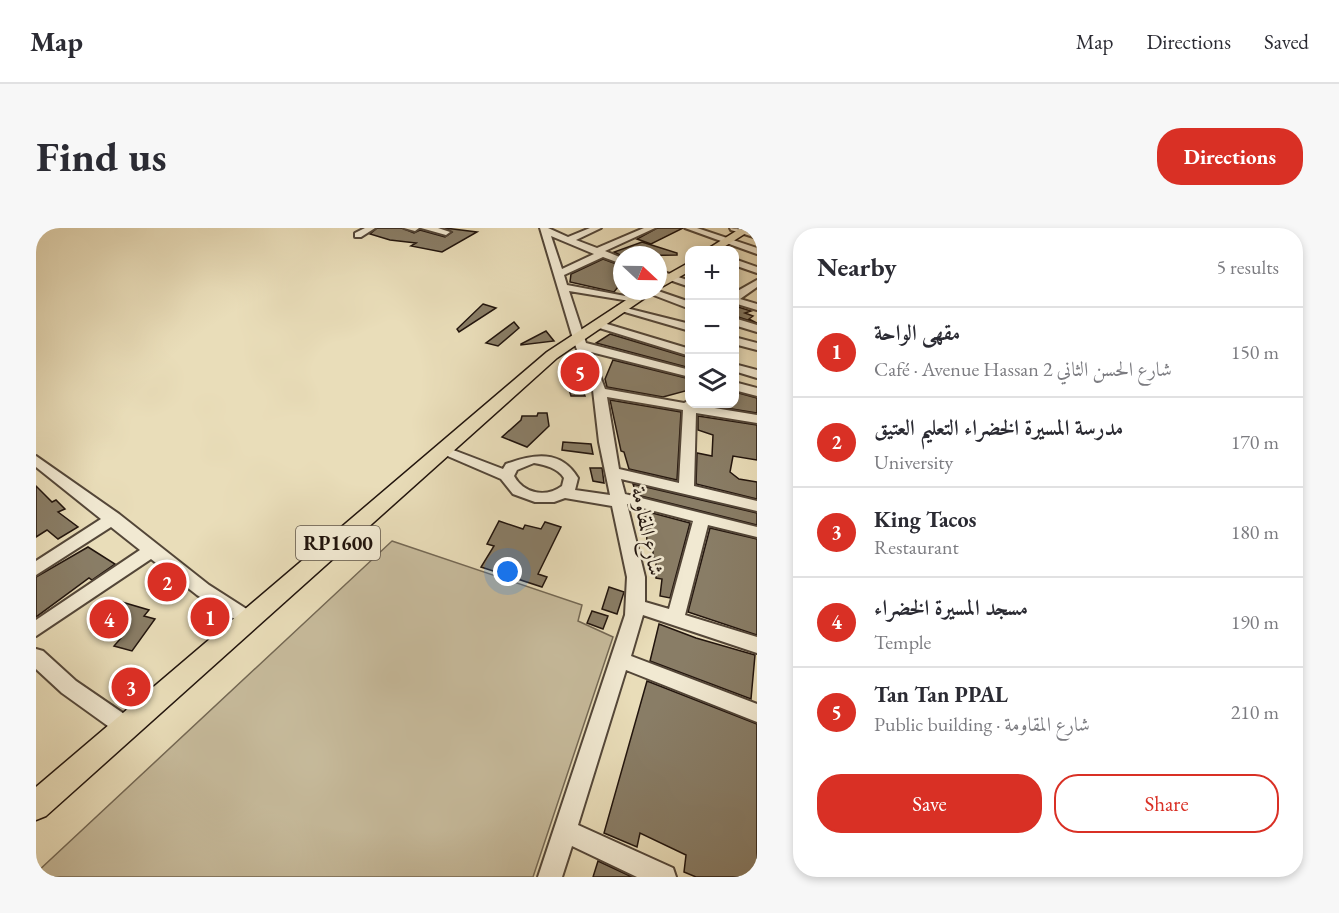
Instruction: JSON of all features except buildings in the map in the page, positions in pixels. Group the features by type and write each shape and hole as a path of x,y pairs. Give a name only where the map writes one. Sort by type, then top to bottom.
{"main road":[{"path":"718,246 742,229"},
{"path":"667,274 685,267"},
{"name":"RP1600","path":"36,806 552,356 581,341 597,324 634,300"}],"street":[{"path":"358,235 371,228"},
{"path":"408,228 415,228"},
{"path":"425,228 446,232"},
{"path":"566,241 597,228"},
{"path":"633,228 647,230"},
{"path":"689,228 757,251"},
{"path":"545,229 566,241 613,258"},
{"name":"شارع المقاومة","path":"545,229 581,341 589,357 607,424 606,442 636,577 636,606 550,877"},
{"path":"742,229 757,235"},
{"path":"561,281 599,253 647,230"},
{"path":"739,263 757,270"},
{"path":"667,276 685,282"},
{"path":"561,281 613,292"},
{"path":"739,296 753,284"},
{"path":"644,300 685,325"},
{"path":"656,300 685,305"},
{"path":"738,300 757,307"},
{"path":"739,322 757,329"},
{"path":"597,324 685,351"},
{"path":"581,341 685,372"},
{"path":"739,341 757,347"},
{"path":"739,368 757,374"},
{"path":"739,387 757,392"},
{"path":"598,392 685,405"},
{"path":"686,489 690,408"},
{"path":"700,408 757,420"},
{"path":"448,447 516,463 532,459 552,462 567,471 571,478 619,497 757,532"},
{"path":"448,447 507,476 514,488 529,496 549,498 565,493 619,497"},
{"path":"36,460 203,590 250,620"},
{"path":"507,476 516,463"},
{"path":"613,472 757,506"},
{"path":"565,493 569,488 571,478"},
{"path":"36,569 113,518"},
{"path":"675,619 702,518"},
{"path":"36,629 152,550"},
{"path":"636,606 757,645"},
{"path":"36,657 69,687 126,727"},
{"path":"618,660 757,713"},
{"path":"565,831 664,877"}],"shaded area":[{"path":"392,541 582,605 578,621 613,637 533,877 36,877 36,873"}],"place":[{"name":"Tan Tan PPAL","path":"580,372"},
{"name":"مدرسة المسيرة الخضراء التعليم العتيق","path":"167,582"},
{"name":"مقهى الواحة","path":"210,617"},
{"name":"مسجد المسيرة الخضراء","path":"109,619"},
{"name":"King Tacos","path":"131,687"}]}
